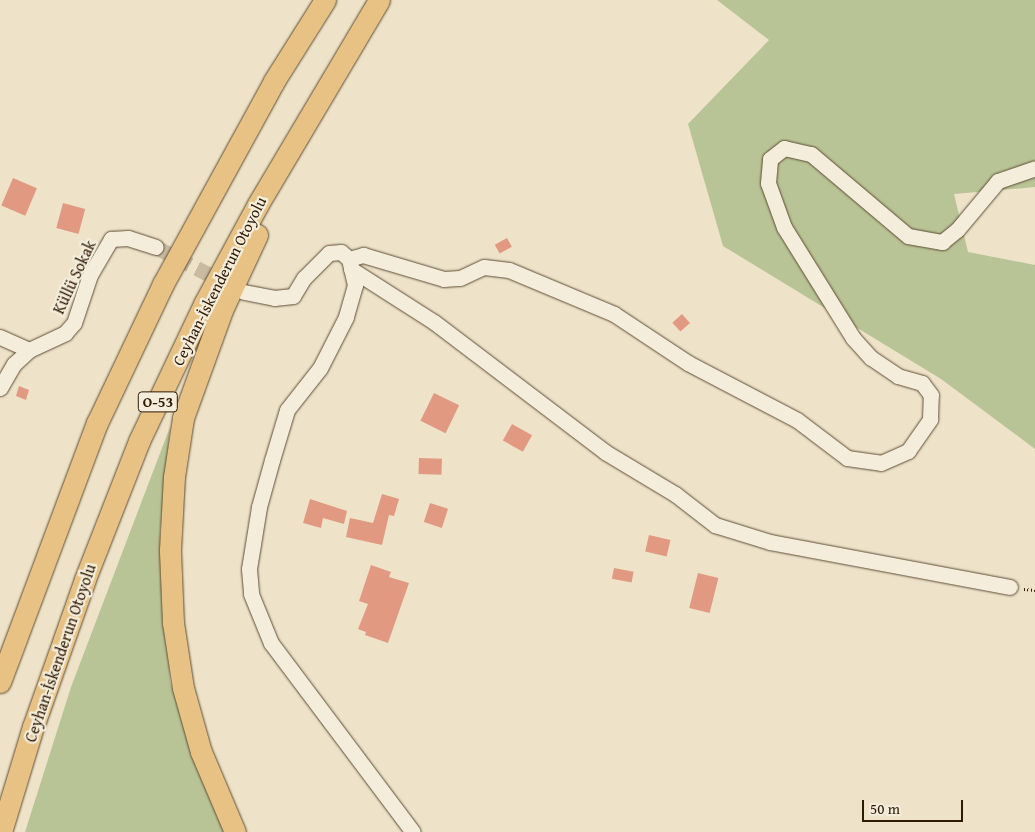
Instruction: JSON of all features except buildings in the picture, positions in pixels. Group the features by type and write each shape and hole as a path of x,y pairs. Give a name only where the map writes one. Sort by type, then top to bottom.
{"highway":[{"name":"O-53","path":"0,682 97,423 146,318 218,182 325,0"},
{"name":"Ceyhan-İskenderun Otoyolu","path":"1,832 33,727 85,579 139,441 204,304 258,204 379,0"},
{"path":"235,832 201,752 183,688 173,623 170,550 174,476 183,418 204,356 240,271 319,109 379,0"}],"street":[{"path":"350,264 363,255 444,279 460,278 484,266 509,270 614,314 688,364 797,420 846,458 881,463 908,451 930,419 931,395 922,383 898,376 871,358 853,338 784,227 768,183 770,159 784,148 811,154 908,236 942,242 957,230 998,181 1035,168"},
{"name":"Küllü Sokak","path":"29,350 65,333 74,322 90,275 112,239 128,238 156,247"},
{"path":"244,292 274,298 293,296 304,278 329,253 341,252 350,264 434,322 605,452 675,494 716,524 770,542 1010,587"},
{"path":"350,264 355,285 346,317 320,368 287,410 259,508 248,569 251,594 271,643 413,832"},
{"path":"0,336 29,350 14,364 0,388"}],"green space":[{"path":"717,0 1035,0 1035,187 954,194 968,252 1035,265 1035,449 941,379 723,246 688,124 769,40"},
{"path":"170,427 160,531 170,682 224,832 25,832 71,687"}],"tunnel":[{"path":"156,247 226,283"}]}
